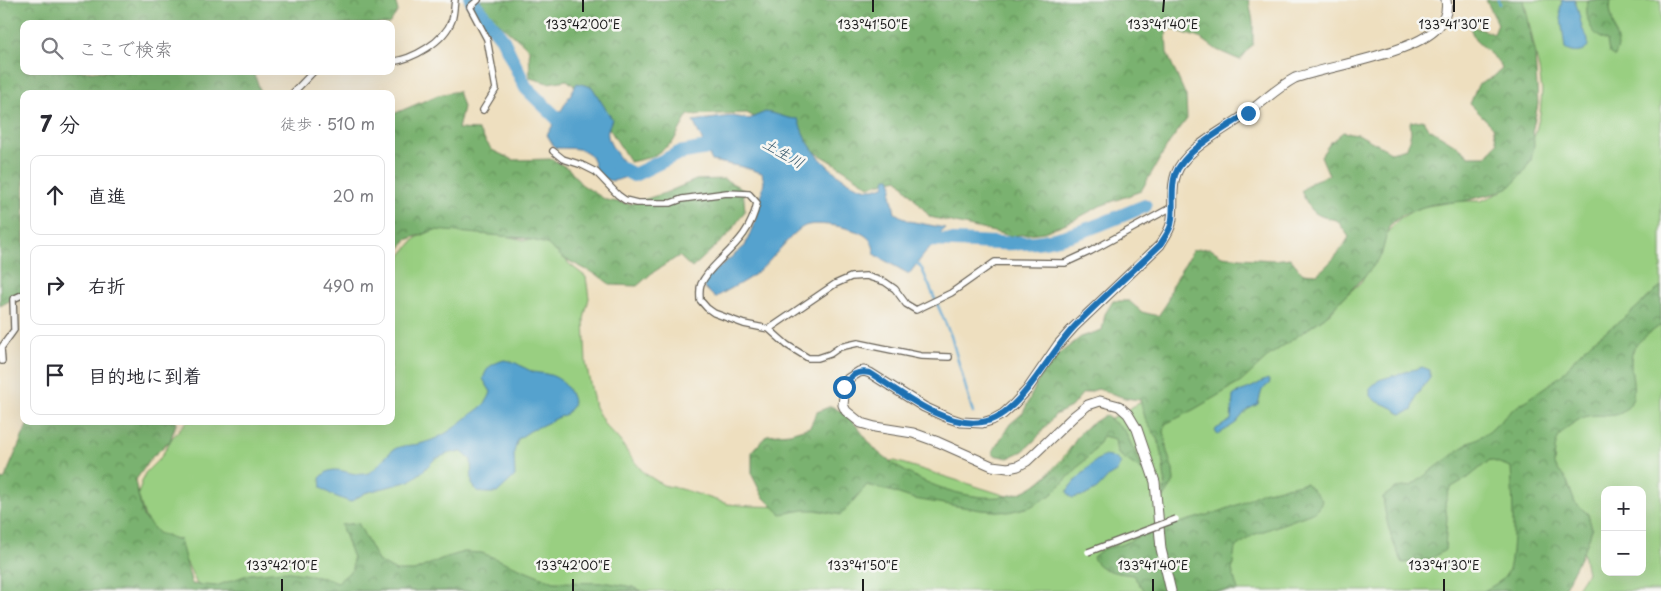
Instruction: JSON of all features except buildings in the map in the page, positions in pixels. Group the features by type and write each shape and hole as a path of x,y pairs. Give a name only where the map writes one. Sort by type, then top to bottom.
{"street":[{"path":"395,62 403,61 414,56 442,35 452,21 455,0"},
{"path":"478,0 470,7 487,39 496,89 483,110"},
{"path":"1171,591 1161,549 1155,482 1137,429 1128,414 1118,406 1100,402 1088,406 1074,416 1028,461 1008,468 992,466 913,433 875,427 861,422 846,411 844,387 848,379 859,372 870,373 924,407 961,422 982,423 1003,414 1027,390 1058,345 1074,327 1160,245 1171,224 1175,175 1186,159 1200,146 1248,113 1282,85 1295,78 1404,47 1426,38 1438,28 1447,12 1446,0"},
{"path":"296,90 310,75"},
{"path":"553,151 563,159 596,172 625,200 637,203 671,202 682,198 728,193 749,194 757,203 754,218 740,240 700,286 700,300 714,313 744,324 769,329 787,345 808,358 818,358 830,354 840,347 858,343 921,356 949,357"},
{"path":"769,329 835,284 851,277 866,276 885,282 895,289 906,304 916,310 951,293 995,262 1065,263 1172,207"},
{"path":"2,361 1,348 14,330 13,299 20,296"},
{"path":"1088,552 1176,520"}],"green space":[{"path":"0,0 395,0 398,11 392,20 20,20 20,75 254,75 260,90 20,90 20,295 0,306"},
{"path":"481,0 1249,0 1253,22 1253,44 1240,60 1217,50 1202,39 1166,27 1167,53 1186,96 1187,119 1169,143 1141,191 1100,206 1074,220 1044,232 1011,236 930,217 898,179 869,186 829,160 747,113 688,115 673,142 652,157 630,162 591,99 567,80 548,83 530,78 529,49 478,5"},
{"path":"1486,0 1523,0 1535,55 1538,104 1533,128 1534,145 1531,160 1511,186 1496,193 1464,201 1433,204 1402,215 1389,226 1381,256 1325,317 1270,355 1241,382 1165,424 1164,434 1174,482 1163,499 1165,481 1161,448 1146,421 1140,400 1125,398 1098,389 1082,394 1071,407 1055,415 1035,440 1023,451 1008,458 993,455 993,451 1010,424 1023,413 1044,368 1081,337 1102,330 1105,314 1113,301 1129,301 1142,312 1158,316 1167,303 1171,287 1193,250 1209,248 1222,256 1240,258 1274,260 1290,258 1302,273 1317,274 1327,266 1349,237 1337,220 1323,217 1314,212 1301,191 1313,181 1329,175 1321,156 1330,143 1343,132 1358,134 1391,152 1407,148 1411,132 1410,122 1423,120 1428,128 1469,156 1487,156 1497,143 1493,127 1470,104 1478,85 1493,77 1502,69 1499,62 1475,40 1469,25 1494,34 1498,24"},
{"path":"1524,0 1661,0 1661,591 1575,591 1587,573 1583,552 1561,551 1498,591 200,591 187,563 154,534 144,515 138,494 145,473 161,457 172,438 183,425 395,425 395,273 401,255 416,238 436,229 502,235 555,246 568,263 586,277 589,298 584,319 586,363 595,407 605,425 620,441 644,473 663,485 728,504 794,507 872,461 895,461 1007,496 1028,491 1061,460 1089,424 1110,419 1154,395 1275,350 1330,313 1361,282 1385,235 1400,218 1420,207 1459,201 1481,201 1501,192 1514,174 1535,135 1540,114 1542,91 1539,69"},
{"path":"1588,0 1611,0 1610,9 1618,46 1615,57 1609,53 1607,41 1592,30 1587,13"},
{"path":"458,91 463,107 458,129 478,130 492,150 513,160 552,159 569,169 581,184 606,200 630,204 665,193 696,180 724,179 743,189 745,211 729,234 692,268 679,256 652,273 637,286 611,285 599,276 563,258 547,244 524,238 435,230 406,240 395,256 395,113 438,95"},
{"path":"1661,286 1661,325 1641,340 1633,351 1631,365 1633,394 1632,401 1628,407 1619,414 1609,416 1593,415 1582,418 1563,431 1557,440 1554,465 1567,481 1575,503 1588,514 1592,529 1587,544 1563,591 1484,591 1499,582 1506,575 1512,555 1513,540 1511,467 1490,460 1469,477 1450,488 1445,503 1447,517 1445,550 1431,559 1403,563 1390,531 1383,497 1396,488 1411,486 1467,444 1489,432 1512,410 1562,375 1591,342 1627,316"},
{"path":"831,406 844,413 879,453 911,475 951,491 973,496 1013,495 1030,488 1050,474 1064,460 1082,430 1105,415 1125,431 1144,472 1117,453 1115,439 1103,436 1093,452 1051,495 1030,507 1008,512 981,510 914,499 867,485 841,515 816,510 781,514 763,497 752,475 752,452 767,435 790,433 810,427 817,412"},
{"path":"27,425 176,425 170,441 152,457 135,481 143,516 158,533 180,540 192,584 216,586 250,574 283,571 317,576 338,582 352,570 353,558 341,525 358,523 378,561 396,571 414,571 441,559 464,552 482,553 554,582 609,583 633,587 642,591 0,591 0,479 4,480"},
{"path":"1306,483 1322,500 1315,512 1253,535 1235,548 1232,570 1238,591 1144,591 1133,575 1104,569 1093,557 1103,549 1124,544 1144,533 1221,511 1242,503 1262,492"}],"water":[{"path":"1562,0 1574,0 1575,2 1588,40 1588,45 1583,51 1576,53 1565,49 1560,10"},
{"path":"577,83 592,87 612,119 608,130 610,141 632,175 612,181 609,180 595,170 594,162 587,152 576,149 555,148 547,135"},
{"path":"765,112 798,119 801,129 814,151 845,180 863,188 875,189 884,186 886,178 890,178 893,185 891,194 895,213 909,221 945,228 909,274 875,255 871,242 863,234 848,228 819,224 805,226 800,229 766,265 745,281 715,298 700,283 745,246 755,221 764,182 762,173 712,161 693,121 732,116 749,119"},
{"path":"504,360 534,372 552,375 557,378 568,388 574,404 566,414 530,431 518,439 514,452 515,476 497,493 477,491 472,484 471,460 462,452 450,453 435,459 410,481 365,493 350,502 332,495 321,488 320,478 328,472 337,470 355,474 368,473 376,468 396,448 430,441 453,429 485,403 491,392 483,379 486,371 491,366"},
{"path":"1422,367 1430,370 1430,378 1416,396 1412,411 1400,414 1393,408 1376,401 1370,396 1370,388 1379,380"},
{"path":"1268,379 1270,383 1262,390 1258,404 1247,410 1236,423 1219,434 1215,432 1216,429 1231,420 1233,396"},
{"path":"1105,456 1115,458 1121,463 1116,472 1109,476 1097,489 1086,495 1072,498 1067,492 1070,486 1093,463"}],"waterway":[{"name":"土生川","path":"471,0 502,38 526,88 571,130"},
{"path":"1498,0 1500,4"},
{"name":"土生川","path":"617,166 634,175 679,153 724,145"},
{"name":"土生川","path":"917,240 996,243 1044,241 1083,231 1145,206"},
{"path":"917,263 922,269 951,336 973,413"}],"route":[{"path":"844,387 851,376 859,372 870,373 924,407 961,422 982,423 1003,414 1027,390 1058,345 1074,327 1160,245 1171,224 1175,175 1180,165 1200,146 1248,113"}]}
